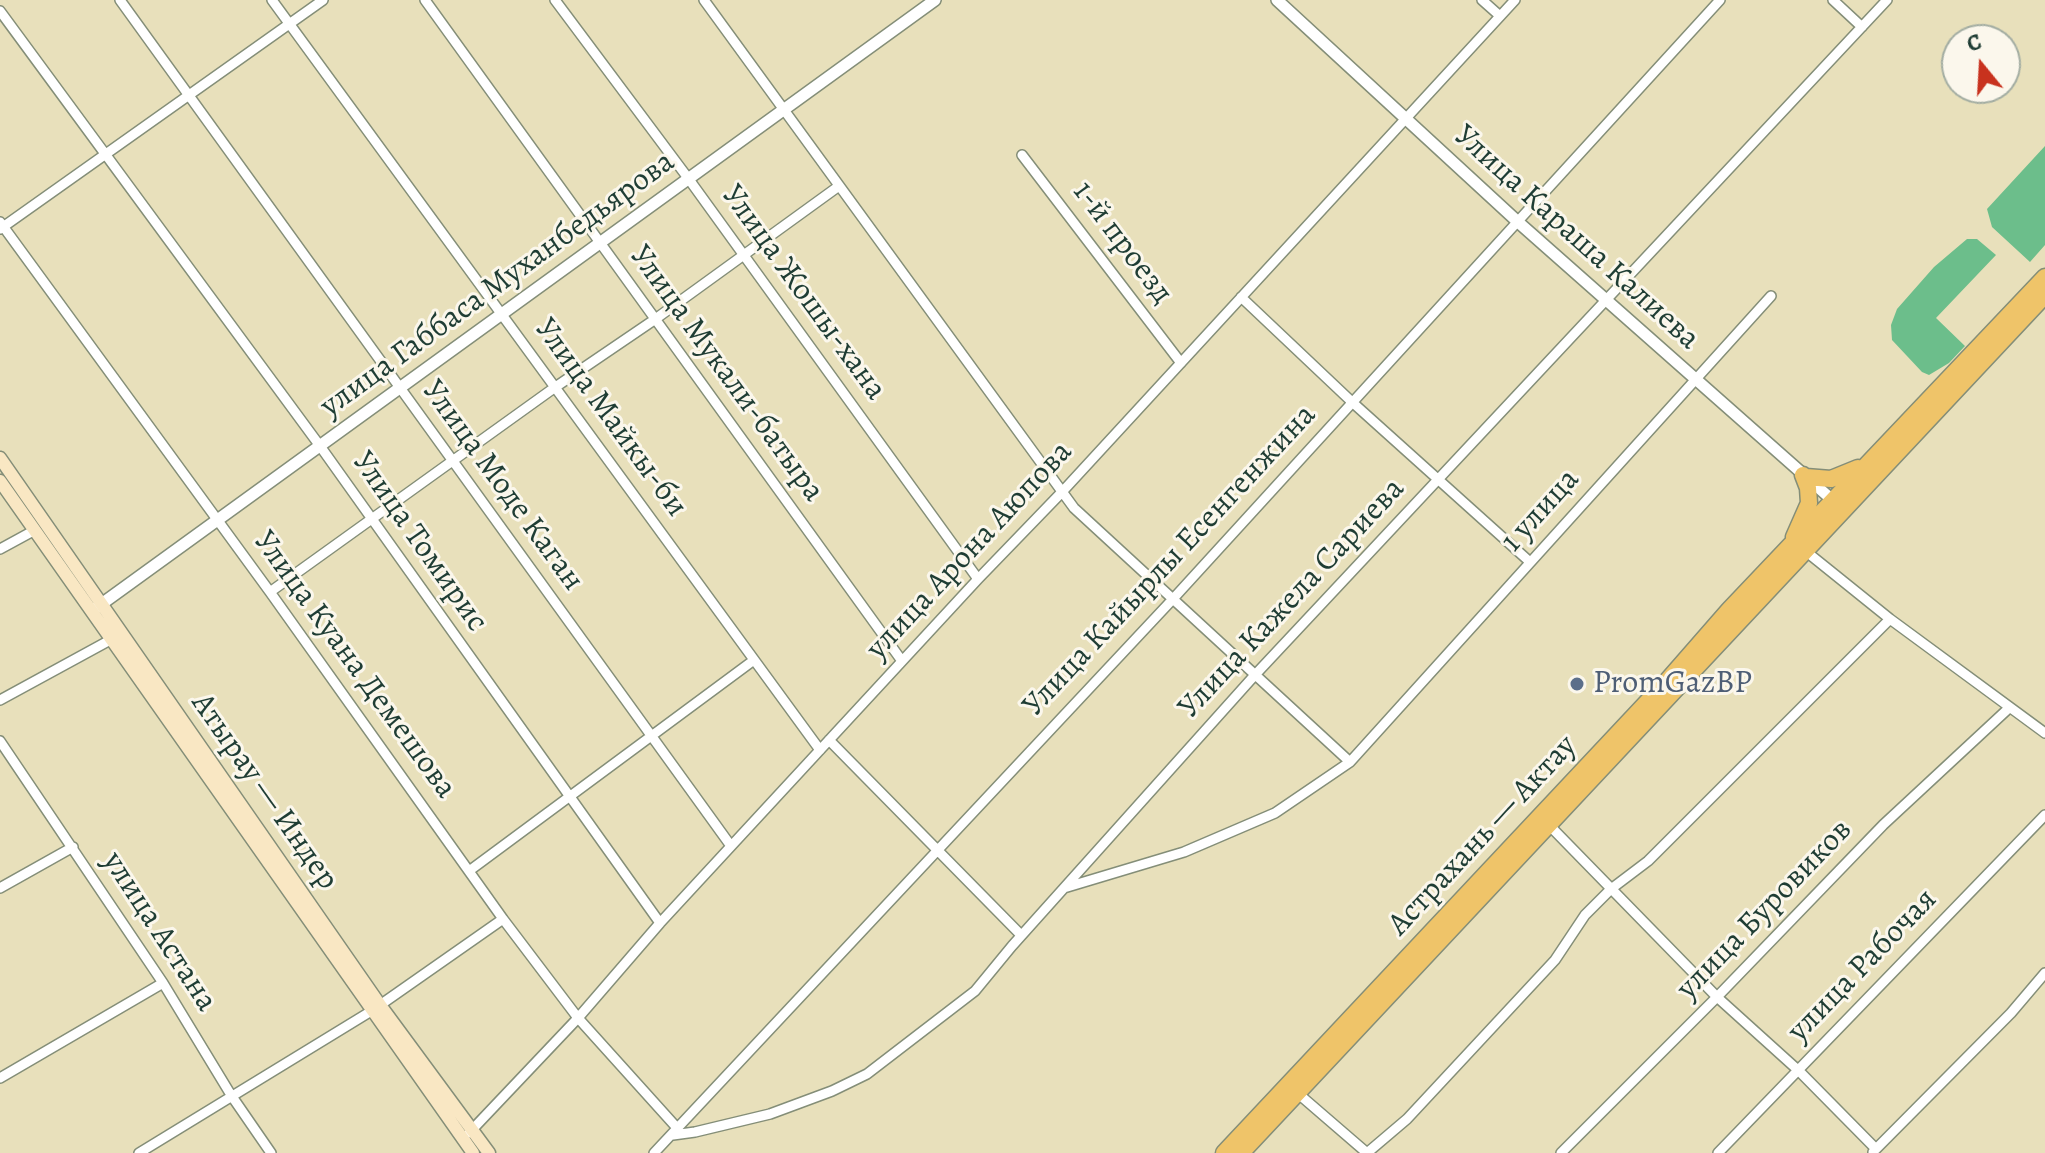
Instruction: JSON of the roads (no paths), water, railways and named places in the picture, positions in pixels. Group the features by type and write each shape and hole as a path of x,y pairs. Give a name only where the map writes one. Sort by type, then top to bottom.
{"highway":[{"name":"Астрахань — Актау","path":"1839,506 1873,459 2045,277"},
{"name":"Астрахань — Актау","path":"1241,1153 1292,1089 1800,547 2045,295"},
{"path":"1800,547 1795,532 1809,503 1804,476 1831,479 1846,475 1873,459"},
{"name":"Астрахань — Актау","path":"1224,1153 1292,1089 1549,825 1800,547"}],"main road":[{"name":"Атырау — Индер","path":"0,458 97,608 376,1007"},
{"name":"Атырау — Индер","path":"0,481 97,608 112,639 468,1134 489,1153"},
{"name":"Атырау — Индер","path":"468,1134 473,1153"}],"street":[{"name":"Улица Моде Каган","path":"120,0 731,846"},
{"name":"Улица Майкы-би","path":"272,0 820,750"},
{"path":"1,226 189,97 323,0"},
{"name":"Улица Мукали-батыра","path":"425,0 902,661"},
{"name":"Улица Жошы-хана","path":"555,0 978,579"},
{"name":"улица Габбаса Муханбедьярова","path":"97,608 935,0"},
{"name":"Улица Караша Калиева","path":"1277,0 1518,222 1839,506"},
{"path":"1482,0 1500,16"},
{"name":"улица Арона Аюпова","path":"468,1134 1515,0"},
{"name":"Улица Кайырлы Есенгенжина","path":"654,1153 1172,600 1720,0"},
{"path":"1833,0 1862,27"},
{"name":"Улица Кажела Сариева","path":"675,1132 695,1132 770,1114 832,1091 867,1074 975,991 1021,935 1254,676 1887,0"},
{"path":"706,1 1074,508 1350,762"},
{"name":"Улица Томирис","path":"0,11 320,446 660,923"},
{"name":"1-й проезд","path":"1022,155 1181,363"},
{"path":"270,592 839,186"},
{"name":"Улица Куана Демешова","path":"1,226 270,592 503,919 578,1018 675,1132"},
{"name":"1 улица","path":"1064,888 1184,852 1275,813 1350,762 1771,296"},
{"path":"1241,297 1530,562"},
{"path":"0,549 35,530"},
{"path":"1800,547 1890,619 2045,733"},
{"path":"1292,1089 1367,1153 1407,1119 1555,960 1585,915 1611,889 1648,861 1890,619"},
{"path":"0,700 112,639"},
{"path":"469,871 754,660"},
{"name":"улица Буровиков","path":"1561,1153 1883,825 2009,708"},
{"path":"829,740 1021,935"},
{"name":"улица Астана","path":"0,741 163,983 231,1095 271,1153"},
{"name":"улица Рабочая","path":"1718,1153 2045,815"},
{"path":"1549,825 1717,997 1799,1071 1874,1151 2011,1013 2045,973"},
{"path":"0,888 73,847"},
{"path":"139,1153 376,1007 503,919"},
{"path":"0,1078 163,983"}],"place":[{"name":"PromGazBP","path":"1577,684"}]}
